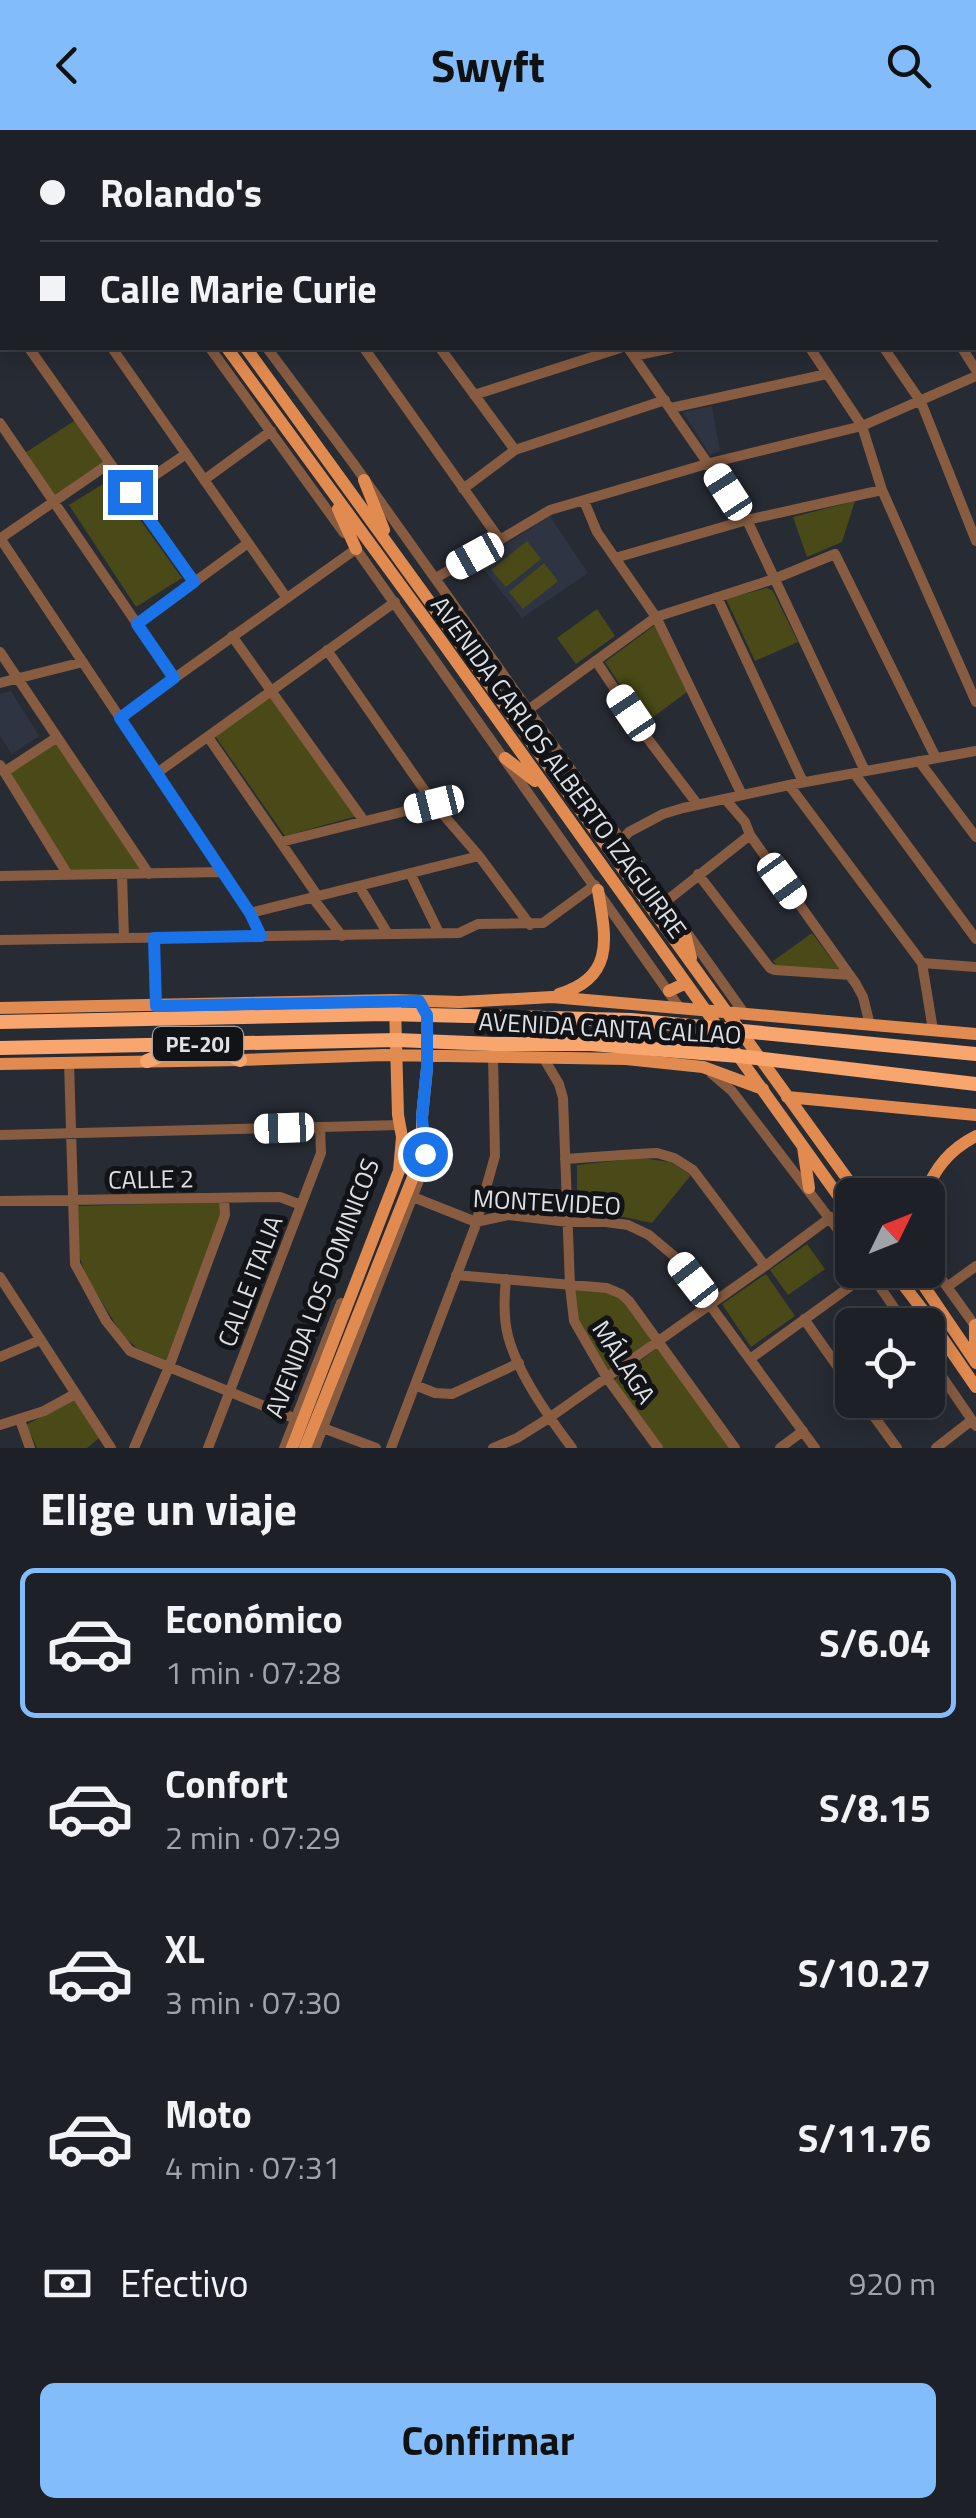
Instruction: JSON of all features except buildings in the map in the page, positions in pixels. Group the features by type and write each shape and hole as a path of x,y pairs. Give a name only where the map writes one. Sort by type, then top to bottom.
{"highway":[{"name":"AVENIDA CANTA CALLAO","path":"0,1022 395,1007 631,1020 976,1054"},
{"path":"147,1062 188,1044"},
{"path":"212,1044 240,1060"},
{"name":"AVENIDA CANTA CALLAO","path":"0,1048 591,1044 740,1056 976,1084"}],"main road":[{"name":"AVENIDA CARLOS ALBERTO IZAGUIRRE","path":"219,350 542,757 847,1178"},
{"name":"AVENIDA CARLOS ALBERTO IZAGUIRRE","path":"247,350 390,546 547,791 835,1191"},
{"path":"364,480 390,546"},
{"path":"327,484 356,549"},
{"path":"542,757 575,776"},
{"path":"505,758 547,791"},
{"path":"552,997 570,991 602,960 606,930 597,888"},
{"path":"684,930 692,965"},
{"path":"669,991 686,982"},
{"name":"AVENIDA CANTA CALLAO","path":"423,1008 552,997 976,1034"},
{"name":"AVENIDA CANTA CALLAO","path":"0,1008 395,1007"},
{"name":"AVENIDA LOS DOMINICOS","path":"292,1448 397,1176 402,1143 395,1007"},
{"name":"AVENIDA LOS DOMINICOS","path":"305,1448 415,1172 422,1138 427,1048 423,1008"},
{"name":"AVENIDA CANTA CALLAO","path":"0,1064 240,1060 397,1048"},
{"name":"AVENIDA CANTA CALLAO","path":"427,1048 493,1056 626,1059 702,1067 787,1097 976,1115"},
{"path":"399,1120 404,1107 410,1105 422,1117"},
{"path":"932,1178 946,1156 976,1136"},
{"path":"802,1144 809,1188"},
{"path":"909,1288 930,1308"},
{"path":"945,1326 975,1362"},
{"path":"975,1362 976,1326"},
{"path":"945,1333 976,1387"}],"street":[{"path":"30,350 194,582"},
{"path":"113,350 286,597"},
{"path":"219,350 271,431 679,1006"},
{"path":"268,350 436,578 744,1013"},
{"path":"365,350 500,540"},
{"path":"441,350 514,450"},
{"path":"474,395 614,350"},
{"path":"811,350 862,426 882,490 976,702"},
{"path":"885,350 922,402 976,540"},
{"path":"436,578 550,510 710,463 862,426 922,402 976,373 963,350"},
{"path":"631,352 747,520 859,772 976,939"},
{"path":"463,489 514,450 668,404 827,374"},
{"path":"0,422 174,678"},
{"path":"204,480 271,431"},
{"path":"130,492 186,454"},
{"path":"110,462 0,538 250,913 261,936"},
{"path":"616,558 747,520 882,490"},
{"path":"584,500 597,532 656,617 742,795"},
{"path":"137,624 248,543"},
{"path":"120,718 356,549"},
{"path":"528,710 656,617 774,579 835,554 936,758"},
{"path":"717,597 803,782"},
{"path":"157,773 395,602"},
{"path":"232,636 364,821"},
{"path":"327,650 434,804 530,925"},
{"path":"0,652 150,874"},
{"path":"596,661 698,805"},
{"path":"0,683 83,662"},
{"path":"208,737 342,936"},
{"path":"56,738 2,768 68,876"},
{"path":"621,841 629,832 664,814 698,805 976,751"},
{"path":"919,762 976,837"},
{"path":"789,785 922,963 933,1030"},
{"path":"725,799 850,974 863,997 870,1024"},
{"path":"280,842 434,804"},
{"path":"664,902 750,836"},
{"path":"250,913 479,856"},
{"path":"0,876 223,872"},
{"path":"410,873 439,933"},
{"path":"698,874 770,968 850,974"},
{"path":"122,875 124,938"},
{"path":"360,886 388,934"},
{"path":"0,940 459,933 478,924 530,925 549,921 597,888"},
{"path":"154,938 156,1006"},
{"path":"922,963 976,966"},
{"path":"391,1448 476,1222 495,1156 493,1056"},
{"name":"MÁLAGA","path":"543,1057 563,1098 574,1321 607,1378 658,1448"},
{"path":"69,1062 74,1264 121,1342 130,1351 296,1419"},
{"path":"702,1067 732,1091 835,1225"},
{"path":"0,1135 320,1128 399,1120"},
{"name":"CALLE ITALIA","path":"208,1448 321,1153 320,1128"},
{"name":"AVENIDA LOS DOMINICOS","path":"315,1448 413,1197 425,1161 422,1138"},
{"name":"AVENIDA LOS DOMINICOS","path":"284,1448 402,1143"},
{"path":"565,1160 647,1154 674,1158 693,1170 765,1266"},
{"name":"CALLE 2","path":"0,1202 280,1196 301,1205"},
{"name":"MONTEVIDEO","path":"413,1197 476,1222 508,1215 606,1222 628,1225 649,1235 674,1256 815,1448"},
{"path":"134,1448 222,1226 224,1198"},
{"path":"493,1448 549,1418 830,1218"},
{"path":"947,1287 976,1266"},
{"path":"456,1274 607,1288 622,1294 735,1448"},
{"path":"506,1280 508,1336 549,1418 572,1448"},
{"path":"2,1284 110,1448"},
{"path":"945,1284 976,1326"},
{"path":"750,1359 846,1288"},
{"path":"804,1319 835,1363"},
{"path":"0,1357 40,1340"},
{"path":"415,1384 434,1393 452,1394 519,1363"},
{"path":"936,1448 974,1423 945,1381"},
{"path":"0,1425 44,1411 75,1394"},
{"path":"875,1418 897,1448"},
{"path":"20,1420 30,1448"},
{"path":"323,1428 376,1448"},
{"path":"780,1448 803,1431"}],"shaded area":[{"path":"712,406 720,451 710,455 683,412"},
{"path":"77,419 106,461 55,497 25,453"},
{"path":"111,479 182,578 136,607 69,505"},
{"path":"855,501 842,542 807,557 793,517"},
{"path":"550,516 588,573 522,618 478,562"},
{"path":"527,541 541,559 506,587 491,570"},
{"path":"544,563 558,581 523,609 509,592"},
{"path":"767,588 773,591 798,642 755,661 726,599"},
{"path":"597,609 615,636 576,664 557,638"},
{"path":"655,625 687,692 645,723 605,662"},
{"path":"11,691 39,736 12,754 0,736 0,694"},
{"path":"270,696 357,816 285,836 215,736"},
{"path":"55,743 142,870 70,871 9,772"},
{"path":"812,933 839,969 777,966 773,961"},
{"path":"641,1158 670,1162 691,1175 652,1223 577,1213 577,1165"},
{"path":"221,1202 220,1217 166,1360 137,1348 122,1335 86,1276 78,1253 78,1206"},
{"path":"807,1244 825,1269 788,1295 770,1270"},
{"path":"766,1274 795,1316 751,1347 722,1304"},
{"path":"574,1290 606,1290 620,1296 654,1339 608,1373 577,1320"},
{"path":"659,1347 731,1448 662,1448 613,1381"},
{"path":"74,1399 99,1438 87,1448 37,1448 26,1425"}],"route":[{"path":"130,492 194,582 137,624 174,678 120,718 250,913 261,936 154,938 156,1006 419,1001 427,1015 422,1117 425,1154"}]}
